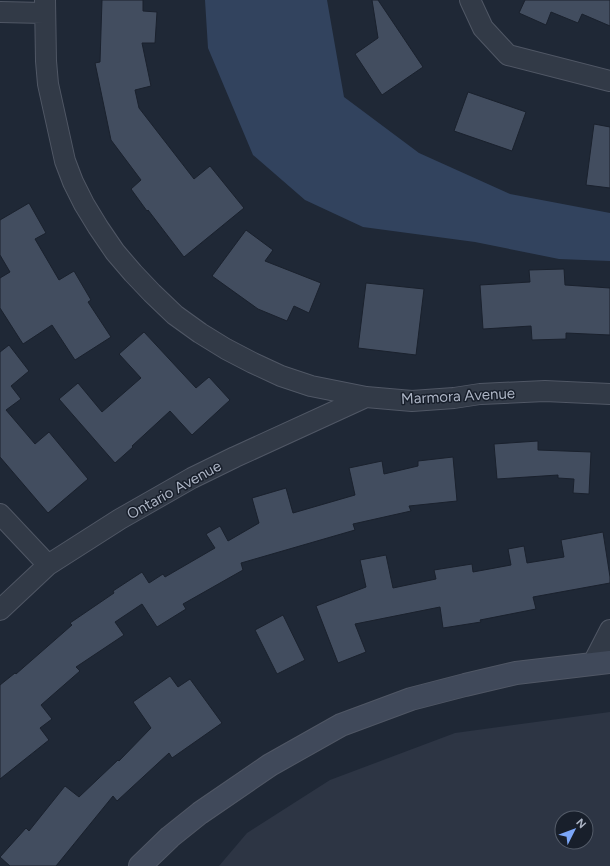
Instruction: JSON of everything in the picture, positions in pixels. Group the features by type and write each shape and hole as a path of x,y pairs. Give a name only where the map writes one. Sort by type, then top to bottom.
{"street":[{"path":"470,0 483,28 508,55 610,81"},
{"path":"0,12 45,6"},
{"name":"Marmora Avenue","path":"45,6 48,84 65,160 73,182 98,227 129,268 175,315 200,333 226,349 281,376 311,386 366,397 412,401 454,398 480,394 546,391 610,394"},
{"name":"Ontario Avenue","path":"0,610 48,565 120,519 192,478 366,397"},
{"path":"0,514 48,565"},
{"path":"140,866 170,837 200,813 270,765 341,726 411,699 465,685 516,673 602,662 610,630"}],"shaded area":[{"path":"610,712 610,866 219,866 247,833 330,780 455,733"}],"water":[{"path":"205,0 327,0 344,97 419,153 510,194 610,213 610,261 559,259 475,242 363,227 305,200 253,155 208,48"}],"building":[{"path":"102,0 143,0 143,11 157,12 155,43 142,43 151,86 135,90 139,108 194,179 210,166 244,208 184,257 131,189 141,180 111,140 95,63 100,62"},
{"path":"372,0 378,0 423,67 382,95 355,54 378,38"},
{"path":"525,0 610,0 610,26 582,14 578,23 551,12 546,25 519,13"},
{"path":"468,92 526,112 512,151 454,131"},
{"path":"594,124 610,127 610,188 586,185"},
{"path":"29,203 46,233 35,239 59,280 74,271 91,300 88,302 111,337 75,360 52,325 23,344 0,308 0,278 10,272 0,255 0,220"},
{"path":"246,230 273,250 265,261 321,283 309,313 294,306 287,321 258,309 212,276"},
{"path":"564,269 565,285 610,288 610,335 566,333 566,339 532,340 531,326 483,329 480,285 530,282 529,270"},
{"path":"366,283 424,289 416,355 358,348"},
{"path":"144,332 196,388 209,377 230,400 192,435 170,411 115,463 59,399 78,383 102,412 141,378 119,354"},
{"path":"9,345 29,371 11,386 21,399 6,410 35,444 49,432 88,479 48,513 0,457 0,352"},
{"path":"538,441 538,450 591,452 589,494 573,493 574,479 558,478 558,475 497,479 494,444"},
{"path":"453,457 457,501 409,506 411,511 353,524 355,530 241,563 243,570 183,604 186,609 157,627 142,604 115,622 124,635 76,667 80,671 41,705 52,719 40,728 49,740 0,779 0,685 15,673 16,674 72,625 70,623 114,593 113,591 142,572 149,583 163,574 165,577 215,548 206,534 220,526 228,541 259,523 252,498 286,488 293,513 355,495 349,468 382,461 384,474 418,466 418,461"},
{"path":"603,532 610,583 533,597 536,609 480,620 481,622 443,628 440,607 355,624 366,652 338,663 316,606 366,587 360,560 386,555 393,588 436,579 434,570 472,564 473,572 511,565 508,549 524,546 527,563 564,557 561,540"},
{"path":"283,615 305,660 277,674 255,630"},
{"path":"170,676 178,687 190,679 222,723 172,758 169,753 117,801 113,796 56,866 10,866 0,857 26,828 29,831 65,786 79,797 118,760 119,761 151,728 133,702"}]}
